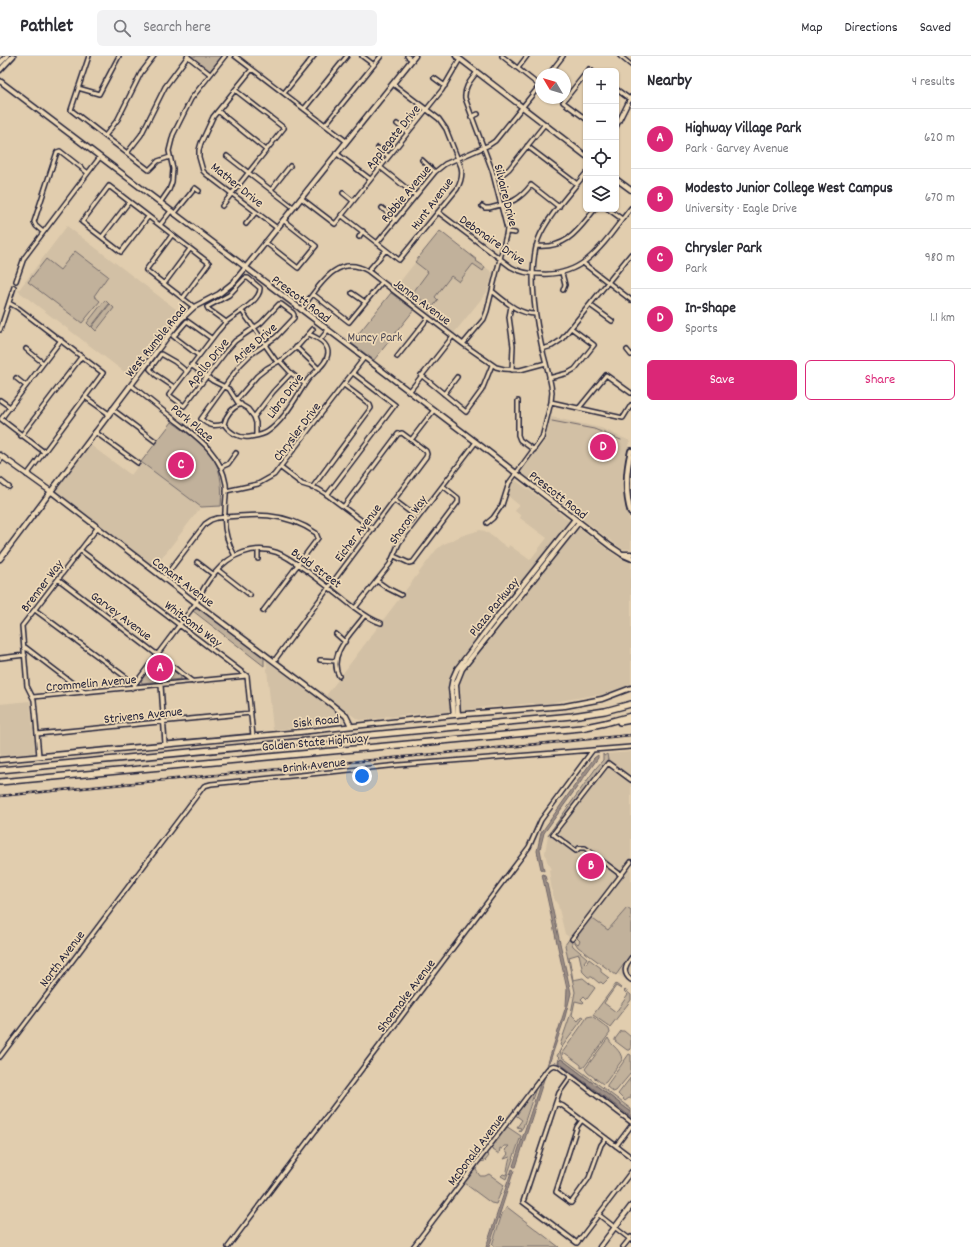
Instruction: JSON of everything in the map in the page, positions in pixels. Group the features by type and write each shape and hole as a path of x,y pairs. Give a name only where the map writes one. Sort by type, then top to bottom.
{"highway":[{"name":"Golden State Highway","path":"0,770 572,716 605,711 631,703"},
{"name":"Golden State Highway","path":"0,782 580,728 631,716"},
{"path":"605,723 631,720"}],"main road":[{"path":"631,451 627,480 631,519"},
{"path":"624,555 631,553"},
{"path":"624,555 631,558"}],"street":[{"path":"0,63 7,56"},
{"path":"0,70 13,56"},
{"path":"89,56 71,110 149,170 158,161 170,157"},
{"path":"78,88 99,94 119,56"},
{"path":"105,136 118,118 141,73 154,56"},
{"path":"127,153 141,135 165,87 188,56 210,74"},
{"path":"160,203 169,190 172,182 173,169 170,157 170,146 172,135 191,98 225,56"},
{"path":"235,56 346,141"},
{"path":"284,93 314,56"},
{"path":"304,109 347,56"},
{"path":"362,56 374,65"},
{"path":"325,124 381,56"},
{"path":"407,56 414,58"},
{"path":"456,56 583,154"},
{"path":"502,56 535,81"},
{"path":"518,68 527,56"},
{"path":"554,68 564,56"},
{"path":"620,56 631,65"},
{"name":"West Rumble Road","path":"0,559 130,385 172,335 180,320 194,307 226,290 234,282 336,153 414,58"},
{"name":"Applegate Drive","path":"301,198 335,224 445,86 460,59"},
{"name":"Mather Drive","path":"252,69 213,117 200,143 199,157 204,172 277,228"},
{"name":"Silvaire Drive","path":"463,344 486,315 507,232 494,177 466,102 465,92 467,85 477,72"},
{"path":"434,78 445,86"},
{"path":"583,78 563,102 583,116"},
{"name":"Prescott Road","path":"0,81 172,213 476,442 619,553 624,555"},
{"name":"Hunt Avenue","path":"386,250 399,260 457,189 461,181 462,170 444,126 426,109 393,84"},
{"path":"222,206 284,128 235,90"},
{"name":"Robbie Avenue","path":"377,243 435,172 445,164 495,141 535,91"},
{"path":"619,91 631,99 619,121"},
{"path":"218,111 266,150"},
{"path":"471,117 478,114"},
{"path":"397,124 407,132"},
{"path":"494,177 506,171 544,124"},
{"path":"527,146 577,184"},
{"path":"378,148 388,156"},
{"path":"43,232 34,225 58,151 88,173"},
{"path":"336,153 370,179"},
{"path":"227,156 293,208"},
{"path":"16,281 24,258 100,157"},
{"path":"422,160 435,172"},
{"path":"270,190 290,166"},
{"path":"380,167 415,195"},
{"path":"487,523 493,518 502,505 507,487 540,442 544,433 552,392 535,314 533,260 536,246 545,226 584,176"},
{"path":"619,181 631,190"},
{"path":"482,206 487,208 519,199 531,185 559,206"},
{"path":"148,217 121,252 82,222 109,186 209,263 182,298"},
{"path":"160,225 195,188 199,191"},
{"path":"342,193 353,201"},
{"path":"102,237 129,202"},
{"path":"382,208 396,220"},
{"name":"Debonaire Drive","path":"438,212 516,270 534,274 551,274 562,273 583,263 596,252 631,208"},
{"path":"246,224 256,212"},
{"path":"536,246 554,246 568,240 592,212"},
{"path":"612,212 622,220"},
{"path":"341,215 386,250 368,272"},
{"path":"265,242 298,268 316,246 283,220"},
{"path":"359,237 363,232"},
{"path":"507,232 515,233"},
{"path":"172,235 146,270 194,307"},
{"path":"164,284 190,249"},
{"path":"542,349 558,343 631,254"},
{"path":"627,259 631,263"},
{"path":"583,263 631,300"},
{"name":"Janna Avenue","path":"301,310 329,275 339,268 352,266 360,267 492,365 500,368 520,370 546,364"},
{"path":"562,273 565,285 563,290"},
{"path":"186,371 161,354 150,369 174,387 211,338 226,322 242,311 255,299 261,290 246,278 229,295 207,307 226,322"},
{"path":"313,294 349,322 382,282"},
{"path":"0,330 14,287"},
{"path":"492,291 511,306 522,312 535,314"},
{"path":"352,293 365,302"},
{"path":"9,303 61,340 103,373 27,475"},
{"name":"Apollo Drive","path":"174,387 168,395 184,406 231,346 255,328 280,304"},
{"name":"Aries Drive","path":"224,424 211,426 206,424 201,419 224,386 246,359 280,333 294,317 293,313 280,304"},
{"path":"590,305 612,321"},
{"path":"511,306 509,317 513,346 512,370"},
{"path":"242,311 278,362 305,384"},
{"path":"397,357 428,318"},
{"path":"198,355 172,335 187,321 211,338"},
{"path":"549,378 568,373 575,369 594,345 571,328"},
{"path":"237,399 262,372 278,362 296,347 313,329"},
{"path":"320,340 328,330"},
{"name":"Libra Drive","path":"224,424 232,433 239,436 248,437 266,432 278,421 305,384 319,369 327,356 327,350 324,343 309,334"},
{"path":"409,392 453,336"},
{"path":"44,452 1,419 61,340"},
{"path":"296,347 319,369"},
{"path":"26,349 44,363"},
{"path":"627,350 631,355"},
{"path":"22,436 82,356"},
{"name":"Chrysler Drive","path":"226,491 263,482 274,475 281,468 364,358"},
{"path":"191,365 229,389 241,404 248,409 254,417 256,423 256,435"},
{"path":"421,376 466,412 482,390 492,365"},
{"path":"254,417 273,392 291,373"},
{"path":"327,495 395,405 353,373"},
{"path":"579,408 606,375 631,393"},
{"path":"444,394 457,377"},
{"path":"16,378 26,386"},
{"name":"Park Place","path":"130,385 204,443 212,452 221,467 225,478 226,491 224,517 228,540 235,556"},
{"path":"312,488 371,407 368,403 344,385"},
{"path":"85,398 109,414"},
{"path":"0,400 10,407"},
{"path":"518,401 518,435 520,440 534,450"},
{"path":"551,402 623,418 631,405"},
{"path":"224,424 232,409 241,404"},
{"path":"112,409 155,440"},
{"path":"344,506 396,435 402,433 411,440 434,410"},
{"path":"95,432 138,463"},
{"name":"Eicher Avenue","path":"274,661 426,457 427,454 424,449 411,440"},
{"name":"Sharon Way","path":"355,608 390,564 399,543 476,442"},
{"path":"221,467 228,464 236,453"},
{"name":"Conant Avenue","path":"1,458 50,491 344,714 351,726"},
{"path":"281,468 302,484 327,495 344,506 373,529"},
{"path":"0,480 9,487"},
{"path":"394,556 411,563 414,561 458,502 459,500 456,496 443,486"},
{"path":"394,500 418,518"},
{"path":"164,578 205,524 214,518 260,515 277,516 298,522 310,528 318,535 318,538 263,611"},
{"name":"Plaza Parkway","path":"456,715 451,688 457,669 575,519"},
{"name":"Plaza Parkway","path":"456,715 456,684 462,670 579,522"},
{"name":"Brenner Way","path":"39,756 33,697 27,686 22,626 98,527"},
{"name":"Whitcomb Way","path":"80,550 247,676"},
{"path":"258,550 258,559"},
{"name":"Budd Street","path":"134,686 196,603 201,592 218,570 235,556 246,552 269,550 280,553 298,564 365,616 380,623"},
{"path":"197,562 214,575"},
{"path":"218,570 250,594"},
{"name":"Garvey Avenue","path":"58,579 193,682"},
{"path":"377,581 401,595"},
{"path":"35,610 134,686"},
{"path":"339,676 335,661 338,652 365,616"},
{"path":"336,634 345,642"},
{"path":"24,647 84,692"},
{"path":"0,658 25,655"},
{"path":"320,660 335,661"},
{"path":"247,676 253,736"},
{"name":"Crommelin Avenue","path":"33,697 247,676"},
{"path":"161,685 165,744"},
{"name":"Sisk Road","path":"0,760 570,705 602,699 631,688"},
{"name":"Strivens Avenue","path":"36,734 251,713"},
{"name":"Brink Avenue","path":"138,872 200,790 208,785 407,764 631,747"},
{"name":"Shoemake Avenue","path":"228,1247 528,847 542,820 592,750"},
{"path":"621,875 585,848 579,848 576,851 553,834 608,763 631,780"},
{"path":"572,939 631,862"},
{"name":"North Avenue","path":"0,1057 138,872"},
{"path":"631,958 626,964 625,969 626,975 631,980"},
{"name":"McDonald Avenue","path":"414,1247 550,1066 554,1065 559,1067 571,1076"},
{"path":"631,1122 571,1076 560,1090 523,1202 577,1243 631,1172"},
{"path":"556,1103 563,1106 631,1158"},
{"path":"582,1120 577,1127 556,1192 572,1203 589,1178 601,1146 606,1138"},
{"path":"616,1146 631,1126"},
{"path":"600,1247 631,1206"},
{"path":"599,1215 631,1238 623,1247"}],"shaded area":[{"path":"67,226 181,313 131,377 18,291"},
{"path":"440,231 493,273 487,292 454,333 395,288"},
{"path":"551,417 601,428 630,441 623,466 622,482 625,504 631,526 631,549 622,549 521,472 544,442"},
{"path":"89,444 131,475 141,462 201,507 155,567 56,492 56,488"},
{"path":"515,480 569,521 569,525 453,671 449,690 451,710 449,712 392,717 386,716 384,718 359,720 325,697 436,550 442,545 461,536 480,530 485,531 508,548 509,545 530,560 547,538 520,518 521,516 515,511 519,505 508,496 510,488"},
{"path":"579,528 619,558 631,560 631,684 603,695 594,695 549,704 536,706 533,703 499,707 492,706 462,711 460,709 458,687 461,676 466,667 480,652 489,638 576,529"},
{"path":"266,659 342,717 343,722 340,724 273,730"},
{"path":"30,701 35,751 33,753 0,756 0,704"},
{"path":"631,752 631,984 565,934 558,905 552,892 549,870 552,869 547,861 545,853 548,835 596,768 603,759 607,758 607,754"},
{"path":"598,755 598,758 544,833 540,849 544,871 541,869 537,851 541,833 594,758"},
{"path":"542,874 545,875 571,993 565,1017 546,1069 566,1006 567,989"},
{"path":"561,1059 631,1112 631,1117 558,1062"},
{"path":"546,1073 516,1167 514,1167 513,1166 542,1078"},
{"path":"512,1169 514,1170 489,1247 486,1247"}],"green space":[{"path":"189,56 222,56 210,71"},
{"path":"440,231 485,267 483,271 473,264 459,282 451,276 435,297 438,300 432,308 411,292 413,290 414,291 428,272 415,262"},
{"path":"75,251 108,276 94,296 100,301 82,323 28,282 46,259 60,270"},
{"name":"Muncy Park","path":"391,293 414,310 374,360 351,343"},
{"path":"105,300 109,304 91,327 87,323"},
{"path":"110,304 114,308 96,331 92,327"},
{"path":"172,422 195,439 212,456 217,465 220,476 222,490 221,506 201,507 141,462"},
{"path":"195,608 198,608 264,658 264,666 193,611"},
{"path":"159,659 181,677 181,679 142,683 141,681 155,660"},
{"path":"603,754 604,756 607,754 608,760 564,818 562,817 548,835 603,760"},
{"path":"627,908 631,911 631,954 616,975 578,947 574,941 578,944 580,941 577,938 577,935 590,917 608,930"},
{"path":"570,938 573,946 587,958 584,962 586,964 589,959 601,968 601,972 609,978 603,984 601,982 599,983 592,977 588,977 583,972 579,954 569,957 573,980 583,978 595,988 587,999 584,996 581,999 584,1002 583,1003 575,1001 572,1015 578,1021 582,1016 584,1017 562,1047 560,1045 571,1013 575,992 565,945"},
{"path":"616,984 621,989 616,986 604,1003 616,1012 628,995 624,991 625,990 631,995 631,1000 610,1027 593,1015"},
{"path":"592,1016 609,1029 610,1033 584,1067 581,1068 581,1065 565,1053 563,1055 562,1053 587,1017"},
{"path":"621,1031 624,1031 631,1037 630,1050 627,1050 615,1041"},
{"path":"608,1038 620,1053 622,1060 603,1084 585,1069"},
{"path":"561,1048 562,1057 631,1109 631,1112 561,1059 559,1062 631,1117 631,1119 558,1063 559,1058 557,1056"},
{"path":"629,1054 631,1055 631,1073 616,1091 613,1092 607,1087 607,1085"},
{"path":"631,1077 631,1099 629,1098 625,1101 618,1094"},
{"path":"537,1085 523,1127 519,1131 521,1128 517,1127 522,1120 514,1114"},
{"path":"506,1126 521,1136 506,1179 501,1176 503,1174 506,1175 510,1157 504,1159 508,1154 505,1150 509,1146 504,1146 502,1149 500,1148 499,1154 490,1148"},
{"path":"486,1153 489,1156 485,1161 480,1162 476,1170 480,1176 489,1174 504,1185 496,1204 491,1203 464,1183"},
{"path":"507,1207 559,1247 495,1247 492,1245 502,1214"}],"waterway":[{"path":"552,421 594,429 621,440"}],"railway":[{"path":"0,796 631,735"}],"place":[{"name":"In-Shape","path":"603,447"},
{"name":"Chrysler Park","path":"181,465"},
{"name":"Highway Village Park","path":"160,668"},
{"name":"Modesto Junior College West Campus","path":"591,866"}]}
